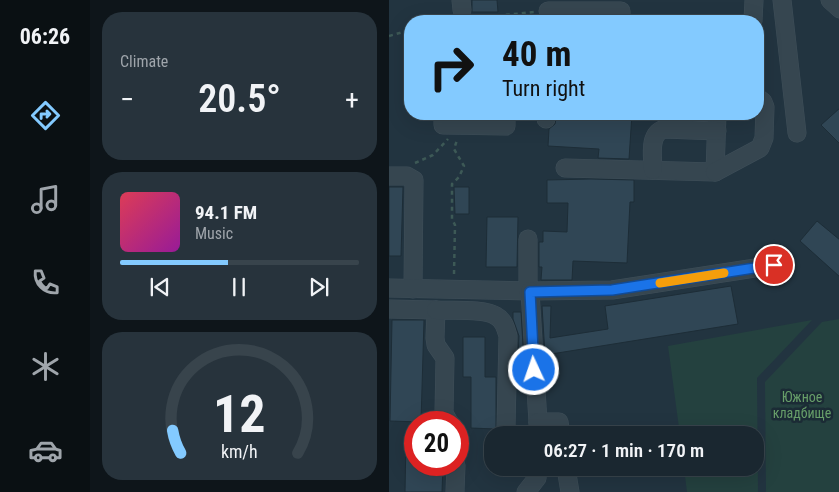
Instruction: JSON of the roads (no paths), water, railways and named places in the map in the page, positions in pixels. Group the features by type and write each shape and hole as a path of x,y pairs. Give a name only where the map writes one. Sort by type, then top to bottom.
{"lane":[{"path":"753,15 754,0"},
{"path":"782,0 797,133"},
{"path":"831,0 839,9"},
{"path":"548,11 621,11 621,15"},
{"path":"565,168 715,172 756,151 763,144 764,104"},
{"path":"443,120 443,125 506,126 506,120"},
{"path":"653,170 653,139 659,131 717,122 715,172"},
{"path":"389,176 411,177 415,184 413,289"},
{"path":"528,238 529,291 538,426"},
{"path":"389,288 529,291 612,290 774,265"},
{"path":"389,309 487,312 497,316 505,325 508,336 506,426"},
{"path":"436,310 436,345 445,358 444,411"},
{"path":"547,426 559,422 560,426"},
{"path":"455,476 455,492"},
{"path":"526,492 537,476"},
{"path":"567,476 570,492"}],"park label":[{"name":"Южное кладбище","path":"802,406"}]}
